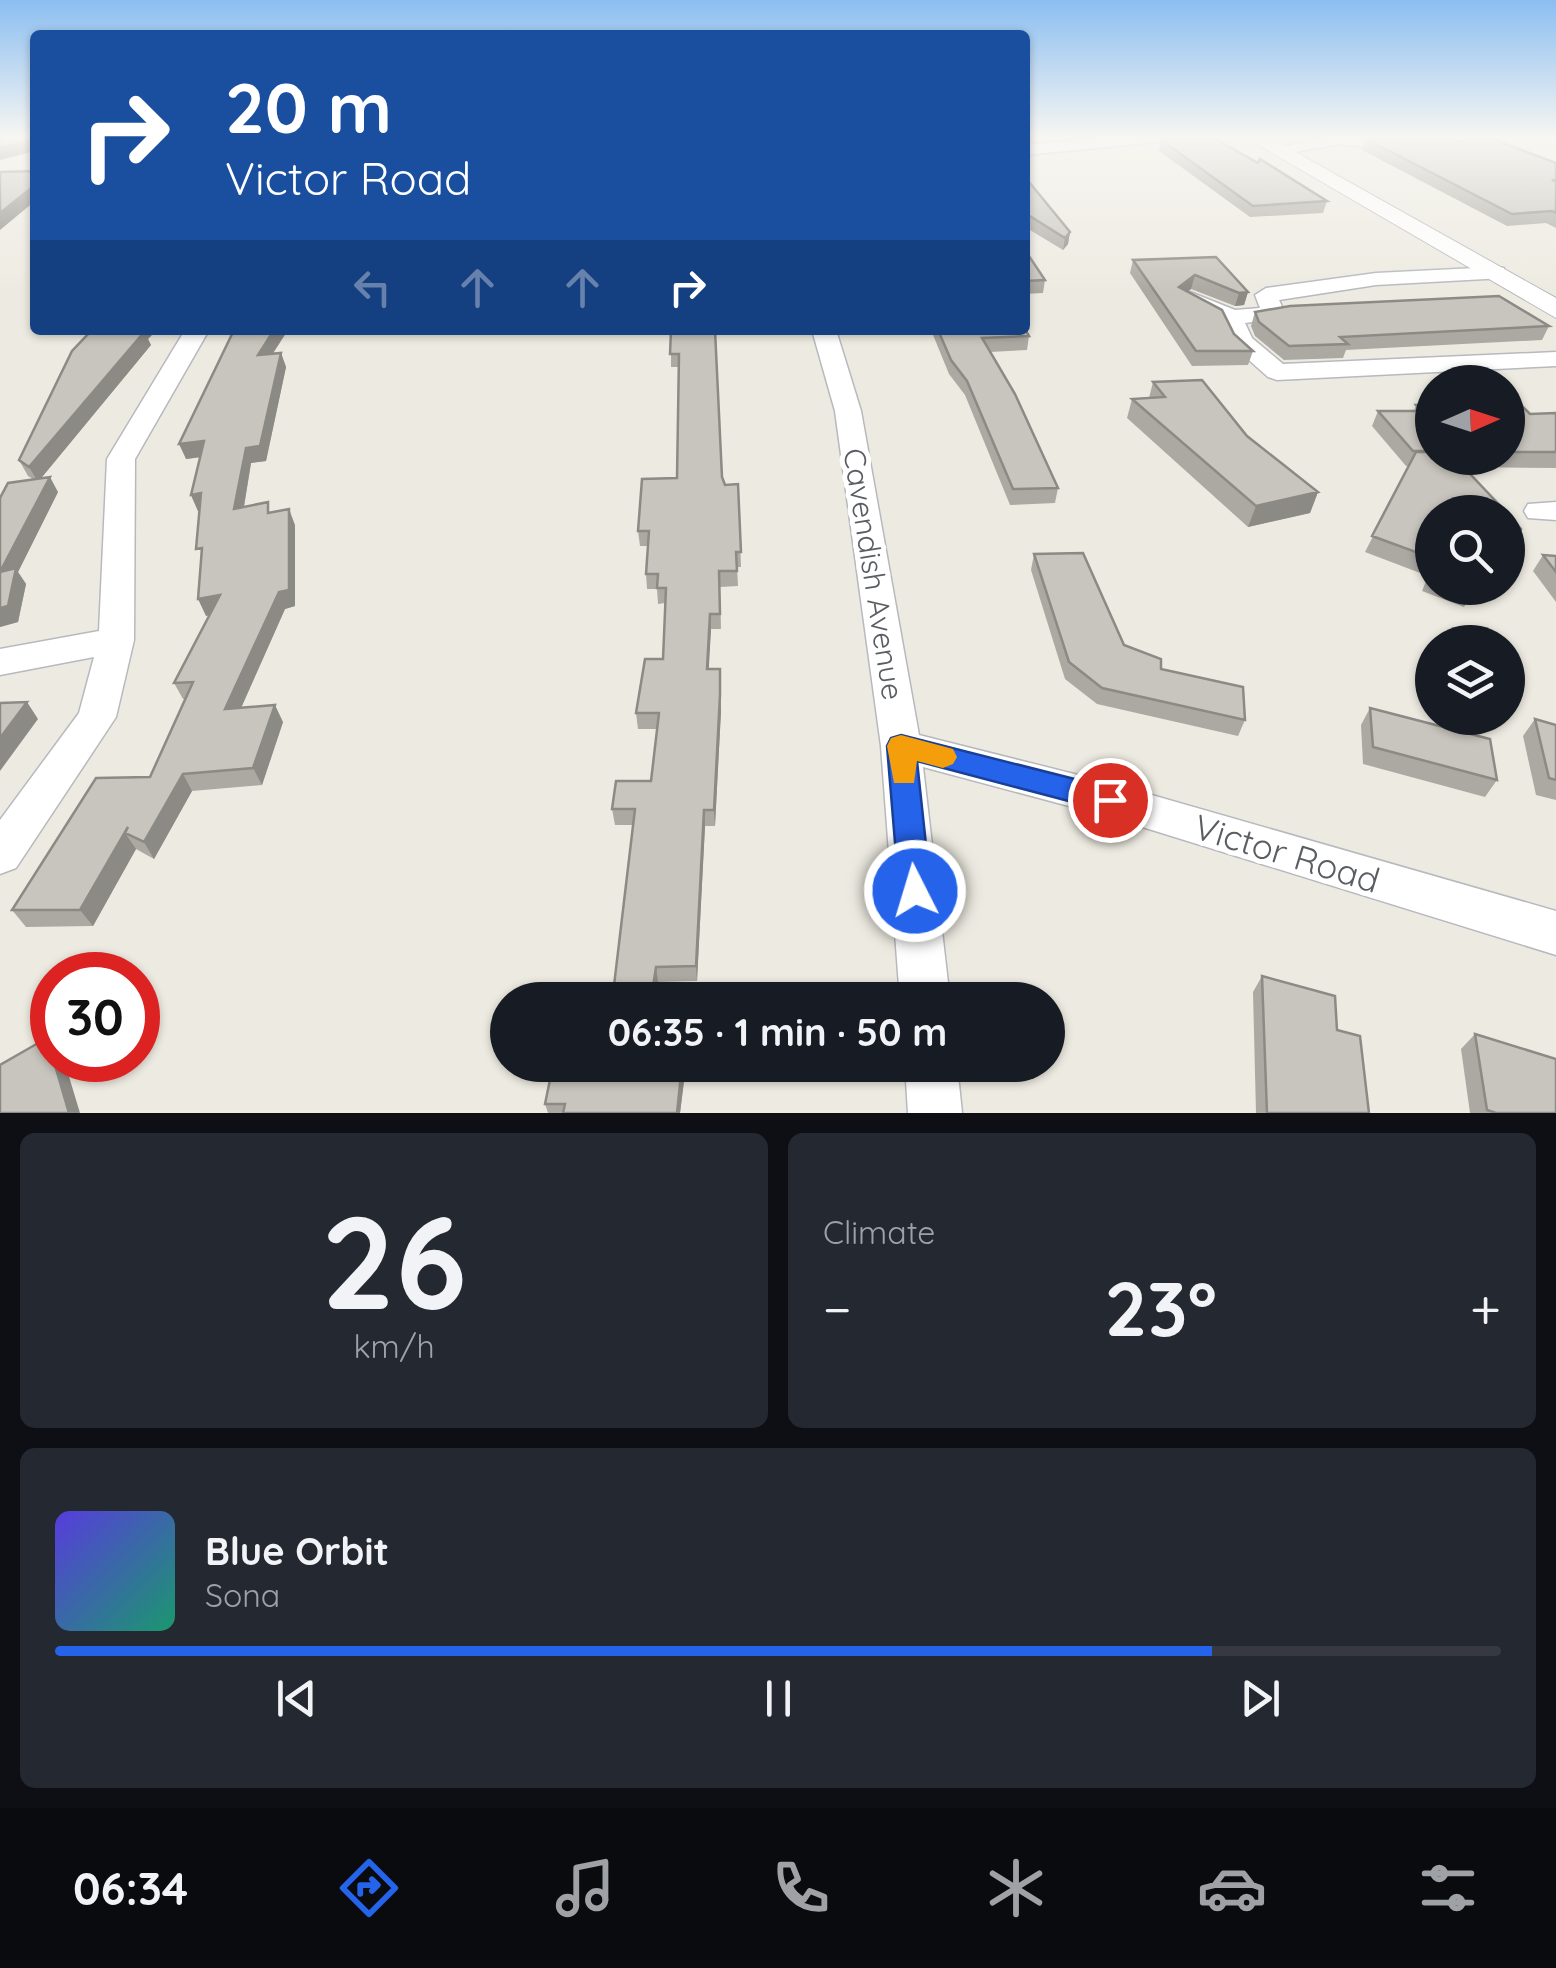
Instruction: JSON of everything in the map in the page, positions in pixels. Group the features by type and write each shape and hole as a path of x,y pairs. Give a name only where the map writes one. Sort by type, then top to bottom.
{"street":[{"path":"1346,188 1556,310"},
{"path":"1190,299 1230,317 1274,313 1266,295 1376,279 1496,272"},
{"path":"1230,317 1242,340 1277,372 1556,359"},
{"path":"0,855 97,717 116,640 121,459 194,335"},
{"name":"Cavendish Avenue","path":"825,335 848,411 901,746 923,982"},
{"path":"0,662 116,640"},
{"name":"Victor Road","path":"901,746 1110,800 1556,933"},
{"path":"932,1082 935,1113"}],"building":[{"path":"0,188 30,188 30,189 0,213"},
{"path":"1030,188 1070,232 1065,238 1030,216"},
{"path":"1228,188 1306,188 1327,201 1253,206"},
{"path":"1461,188 1556,188 1556,213 1512,214"},
{"path":"1216,257 1248,292 1239,293 1195,275 1179,287 1222,310 1234,334 1253,351 1196,351 1133,260"},
{"path":"1030,258 1045,280 1030,281"},
{"path":"1499,296 1549,326 1340,337 1348,344 1289,346 1259,322 1255,312 1290,306"},
{"path":"87,335 142,335 29,467 19,460 72,351"},
{"path":"232,335 271,335 258,355 281,353 260,446 246,448 234,509 268,502 268,513 289,509 289,590 279,592 225,709 275,705 253,768 183,774 144,842 125,833 128,827 80,910 12,910 96,778 150,777 193,682 174,683 220,595 198,599 202,548 196,549 201,493 191,495 204,441 179,444"},
{"path":"671,335 715,335 722,477 725,485 738,484 741,552 736,552 737,571 719,571 720,614 710,614 707,669 720,669 720,695 714,810 704,810 696,966 656,967 654,982 614,982 635,809 612,809 616,781 651,781 659,713 636,713 645,659 663,659 666,588 657,588 658,574 646,574 649,531 638,531 642,479 677,478 679,354 670,354"},
{"path":"940,335 1028,335 982,338 1015,394 1058,488 1013,489 967,381 951,360"},
{"path":"1202,380 1247,436 1318,492 1256,506 1132,399 1165,397 1153,382"},
{"path":"1525,409 1530,414 1556,413 1556,452 1525,452"},
{"path":"1378,411 1415,411 1415,451 1413,451"},
{"path":"1415,454 1415,475 1471,475 1490,495 1415,495 1415,552 1372,536"},
{"path":"50,477 0,572 0,498 8,483"},
{"path":"1083,553 1124,645 1161,659 1161,669 1243,687 1245,720 1102,688 1069,662 1034,554"},
{"path":"1543,555 1556,556 1556,572"},
{"path":"16,568 8,606 0,608 0,572"},
{"path":"27,702 0,738 0,703"},
{"path":"1370,708 1415,720 1415,735 1475,735 1490,739 1497,780 1373,747"},
{"path":"1535,719 1556,725 1556,780 1549,778"},
{"path":"1262,976 1335,996 1337,1030 1360,1036 1369,1113 1267,1113"},
{"path":"1475,1034 1556,1059 1556,1113 1487,1110"},
{"path":"30,1048 30,1082 60,1082 69,1113 0,1113 0,1065"},
{"path":"550,1082 680,1082 677,1113 563,1113 565,1104 545,1104"}],"slow traffic":[{"path":"904,775 901,746 943,757"}],"route":[{"path":"915,891 901,746 1110,800"}]}
